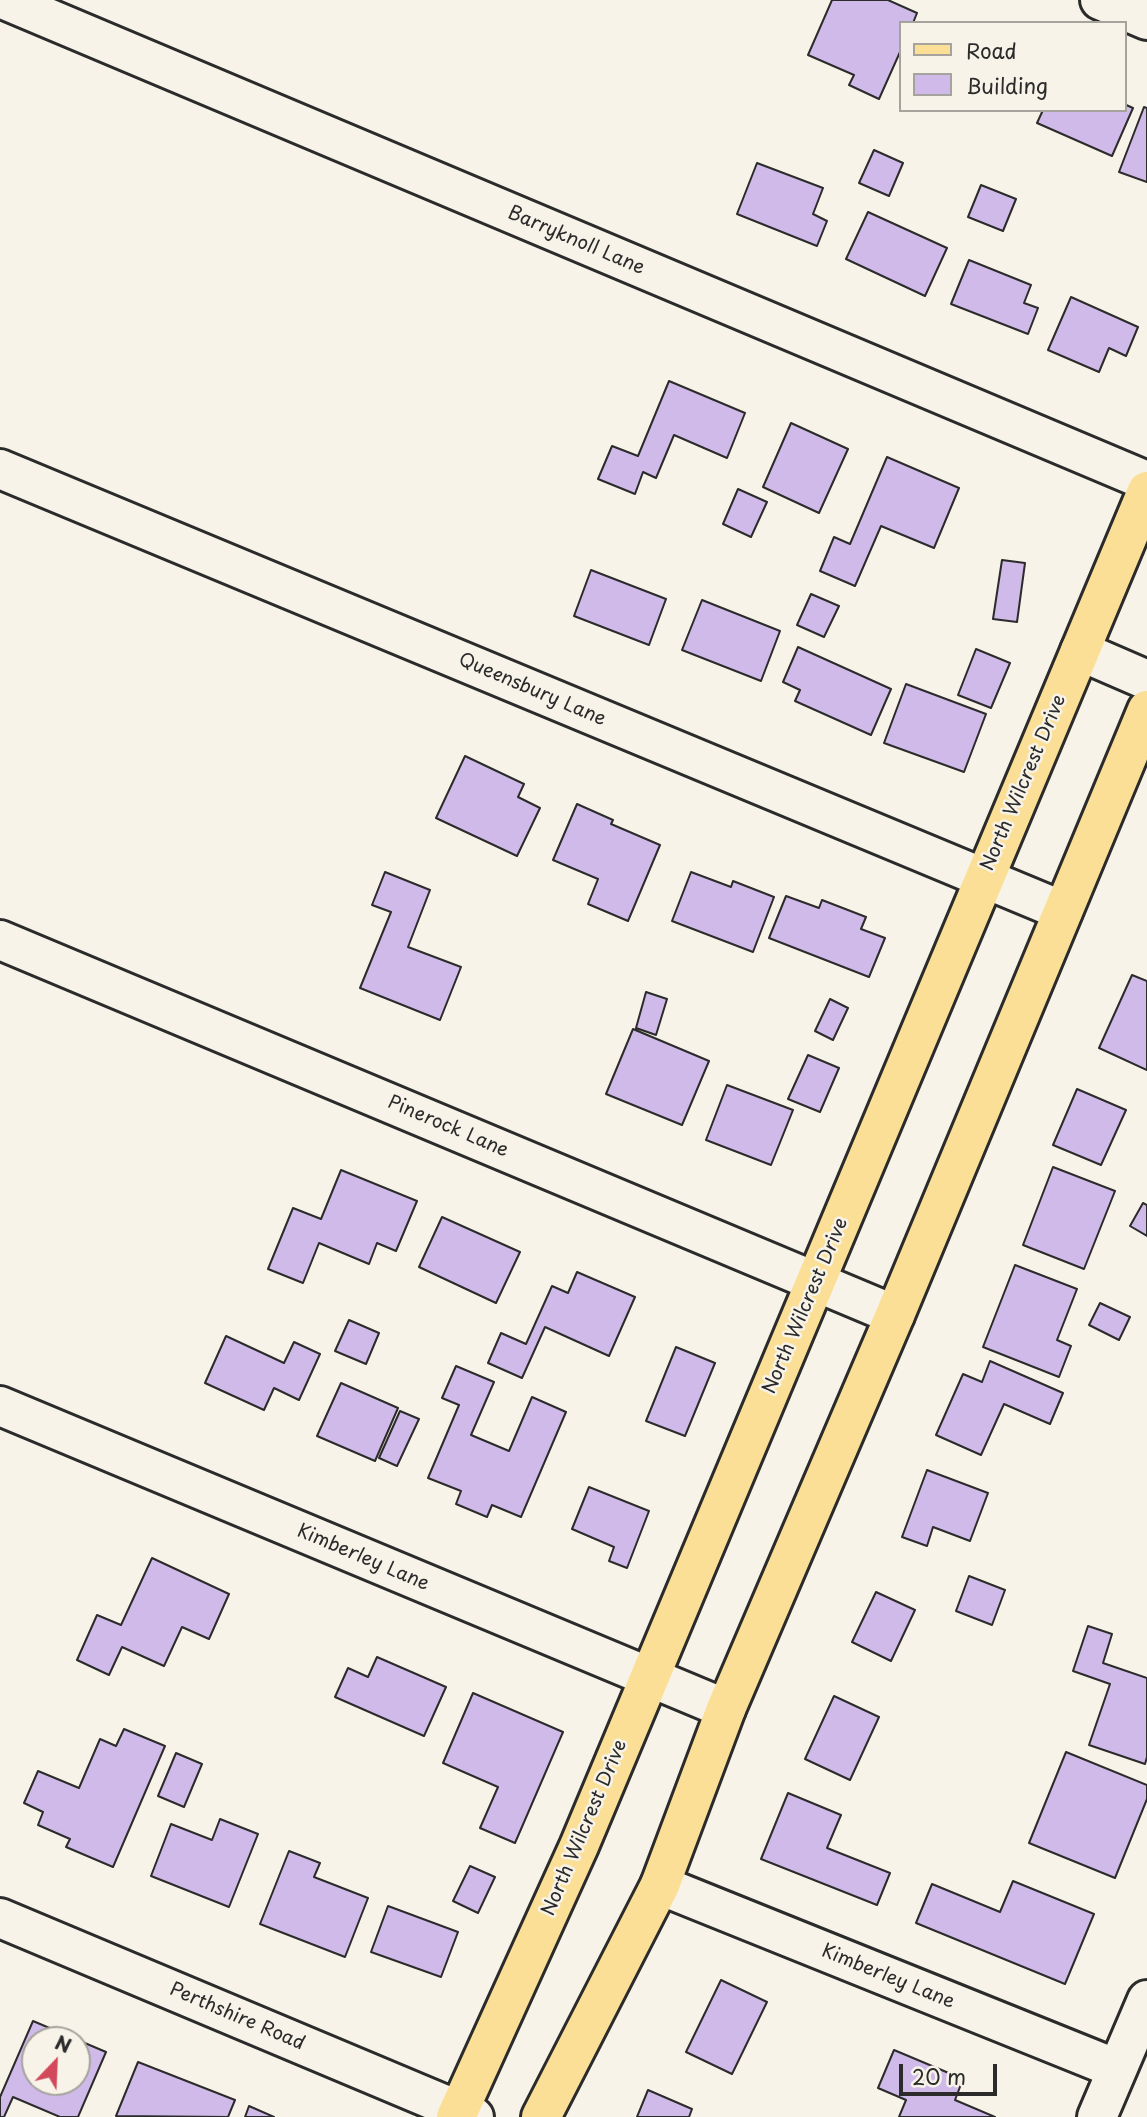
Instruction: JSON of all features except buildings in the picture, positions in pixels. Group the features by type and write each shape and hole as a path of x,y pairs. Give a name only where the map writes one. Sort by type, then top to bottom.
{"main road":[{"name":"North Wilcrest Drive","path":"464,2115 817,1282 1147,491"},
{"path":"541,2117 660,1885 726,1709 895,1315 1147,710"}],"street":[{"name":"Barryknoll Lane","path":"5,0 1147,481"},
{"path":"1100,0 1147,20"},
{"name":"Queensbury Lane","path":"0,469 1063,911"},
{"path":"1080,651 1147,680"},
{"name":"Pinerock Lane","path":"0,940 895,1315"},
{"name":"Kimberley Lane","path":"0,1406 726,1709"},
{"name":"Kimberley Lane","path":"660,1885 1117,2069"},
{"name":"Perthshire Road","path":"0,1918 464,2115"},
{"path":"1097,2117 1147,2000"}]}
